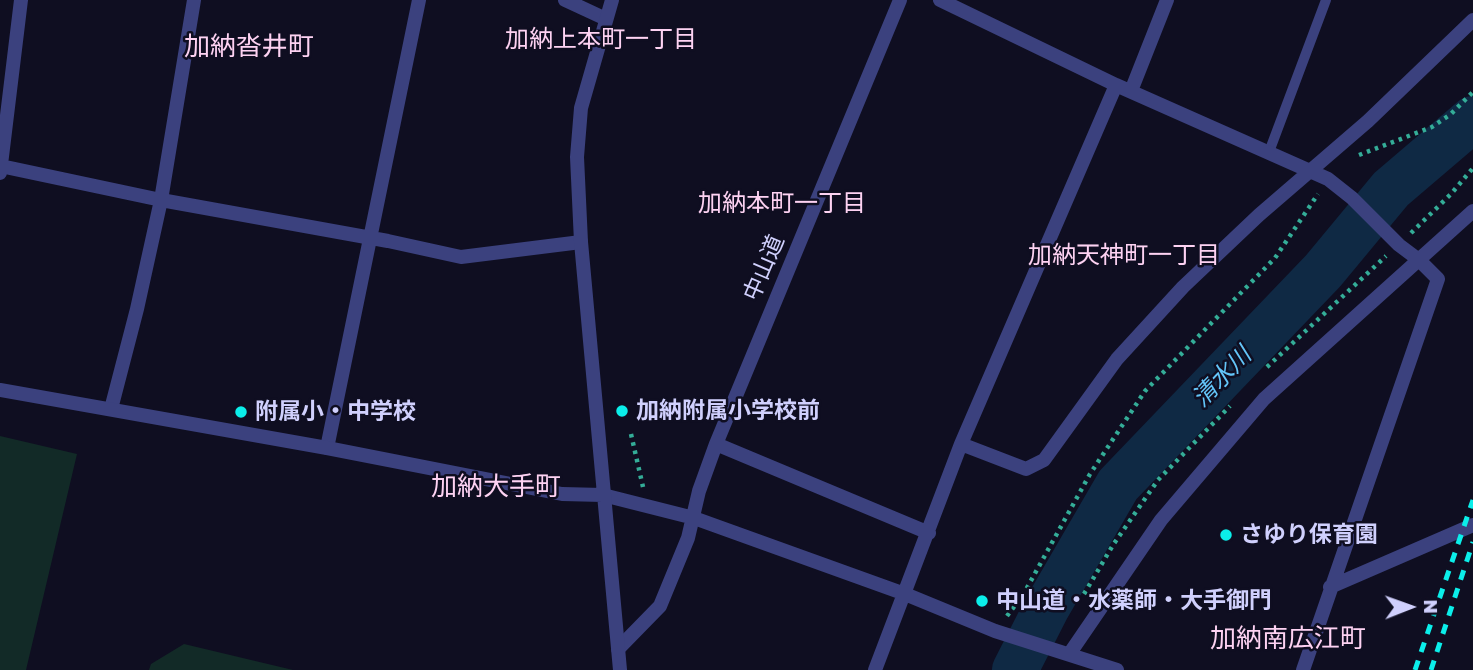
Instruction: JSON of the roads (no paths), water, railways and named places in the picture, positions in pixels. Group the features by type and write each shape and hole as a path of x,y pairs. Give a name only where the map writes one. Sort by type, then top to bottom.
{"street":[{"path":"21,0 1,170 461,257 580,242"},
{"path":"111,409 161,200 194,0"},
{"path":"327,448 419,0"},
{"path":"565,0 606,19"},
{"path":"612,0 581,108 577,157 580,242 620,670"},
{"name":"中山道","path":"618,649 660,606 688,538 699,491 716,444 900,0"},
{"path":"940,0 1116,85 1328,179 1438,279 1303,670"},
{"path":"1130,91 1167,0"},
{"path":"961,444 1027,469 1044,460 1117,359 1174,297 1259,215 1311,172 1473,20"},
{"path":"875,670 961,444 1116,85"},
{"path":"1070,653 1161,520 1264,399 1473,211"},
{"path":"0,390 327,448 562,495 603,495 694,518 905,594 996,632 1070,653 1117,670"},
{"path":"716,444 929,533"},
{"path":"1330,587 1473,525"}],"lane":[{"path":"1269,152 1326,0"}],"waterway":[{"name":"清水川","path":"1015,670 1046,609 1118,485 1323,271 1391,189 1473,119"}],"railway":[{"path":"1415,670 1473,500"},
{"path":"1431,670 1473,542"}],"place":[{"name":"加納附属小学校前","path":"622,411"},
{"name":"附属小・中学校","path":"241,412"},
{"name":"さゆり保育園","path":"1226,535"},
{"name":"中山道・水薬師・大手御門","path":"982,601"}],"district":[{"name":"加納上本町一丁目","path":"601,39"},
{"name":"加納沓井町","path":"249,47"},
{"name":"加納本町一丁目","path":"782,203"},
{"name":"加納天神町一丁目","path":"1124,255"},
{"name":"加納大手町","path":"496,487"},
{"name":"加納南広江町","path":"1288,639"}]}
